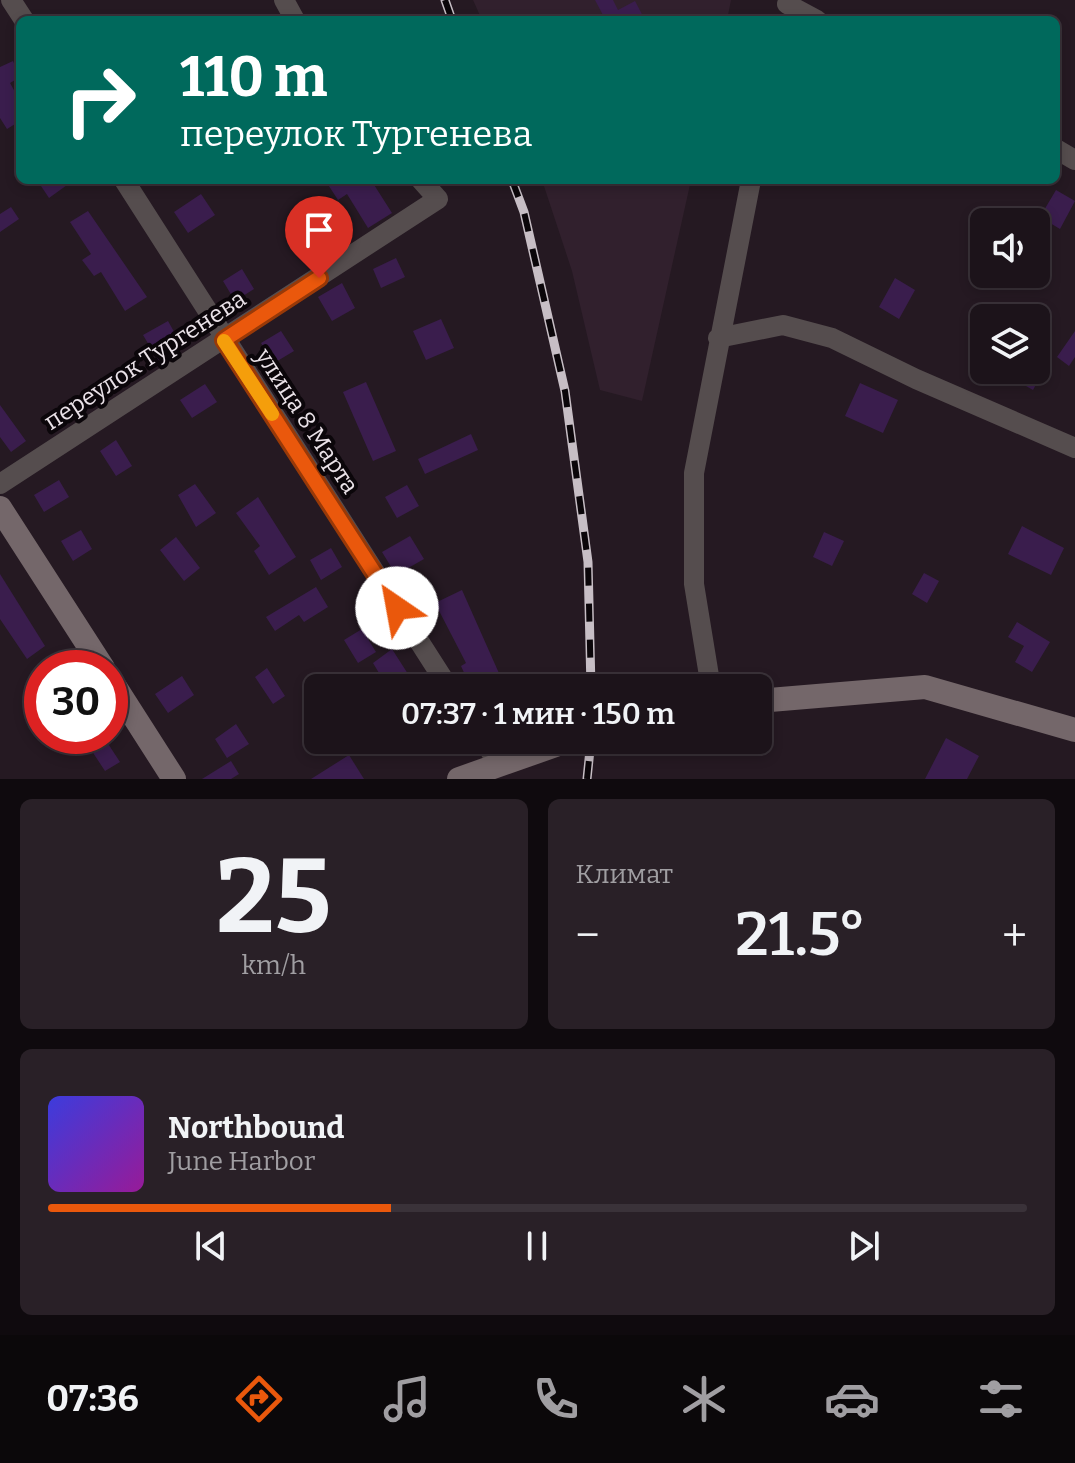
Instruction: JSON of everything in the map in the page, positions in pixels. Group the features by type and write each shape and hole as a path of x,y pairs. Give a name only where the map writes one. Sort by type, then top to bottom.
{"street":[{"path":"784,8 806,16"},
{"name":"улица 8 Марта","path":"126,184 440,674"},
{"name":"переулок Тургенева","path":"0,484 438,199 425,184"},
{"path":"709,674 694,584 694,473 750,184"},
{"path":"718,338 783,325 832,338 916,379 1075,448"},
{"path":"0,508 91,650"},
{"path":"772,700 925,687 1075,730"},
{"path":"128,707 174,779"},
{"path":"492,754 498,763"},
{"path":"468,777 526,754"}],"shaded area":[{"path":"473,0 731,0 728,16 480,16"},
{"path":"543,184 690,184 642,401 600,390 572,271"}],"building":[{"path":"595,0 613,0 618,10 635,1 643,16 603,16"},
{"path":"13,61 16,68 16,79 10,83 16,94 16,123 7,129 0,118 0,67"},
{"path":"40,184 68,184 49,198"},
{"path":"328,184 374,184 392,213 368,228 347,194 338,200"},
{"path":"1056,190 1075,201 1060,229 1050,223 1050,208 1045,208"},
{"path":"201,194 215,215 188,233 174,212"},
{"path":"11,207 19,219 0,232 0,214"},
{"path":"88,211 147,297 125,311 101,272 94,276 82,260 91,254 70,222"},
{"path":"314,227 331,251 315,263 297,239"},
{"path":"396,258 405,277 381,288 373,269"},
{"path":"242,269 254,289 235,301 223,281"},
{"path":"895,278 915,290 899,319 879,307"},
{"path":"342,283 355,308 332,321 318,297"},
{"path":"441,319 454,348 426,360 413,331"},
{"path":"168,321 182,346 158,360 143,335"},
{"path":"281,331 294,351 274,363 261,343"},
{"path":"1075,331 1075,357 1069,366 1057,357"},
{"path":"366,382 396,451 373,461 343,392"},
{"path":"860,383 898,400 883,433 845,416"},
{"path":"205,384 217,402 192,418 180,400"},
{"path":"1022,384 1036,384 1033,390"},
{"path":"0,405 26,441 11,452 0,437"},
{"path":"471,434 478,450 425,474 418,459"},
{"path":"116,440 132,466 116,476 100,451"},
{"path":"59,480 69,497 44,512 34,495"},
{"path":"195,484 216,513 196,527 178,495"},
{"path":"407,485 419,506 397,518 385,497"},
{"path":"258,497 296,557 269,575 254,551 260,546 236,513"},
{"path":"1022,526 1064,548 1051,575 1008,554"},
{"path":"81,530 92,549 73,561 61,541"},
{"path":"824,532 844,541 832,566 813,557"},
{"path":"410,536 424,559 396,575 382,552"},
{"path":"176,537 200,568 184,581 160,550"},
{"path":"331,548 342,567 321,580 310,560"},
{"path":"924,573 939,581 927,603 912,594"},
{"path":"0,574 45,646 39,650 24,650 24,655 0,619"},
{"path":"316,587 328,607 304,622 299,615 275,631 266,617"},
{"path":"462,590 499,674 465,674 461,666 466,663 435,603"},
{"path":"1017,622 1050,642 1032,672 1015,662 1024,646 1008,637"},
{"path":"362,629 376,652 358,663 344,640"},
{"path":"392,649 408,674 380,674 373,663"},
{"path":"267,668 285,696 273,704 255,677"},
{"path":"182,676 194,695 168,713 155,694"},
{"path":"236,724 249,744 227,758 215,739"},
{"path":"946,738 979,756 967,779 925,779"},
{"path":"94,754 115,754 120,762 105,771"},
{"path":"349,755 364,779 311,779"},
{"path":"231,761 239,774 231,779 202,779"}],"railway":[{"path":"445,0 451,16"},
{"path":"514,184 524,212 565,391 588,562 591,674"},
{"path":"587,779 590,754"}],"slow traffic":[{"path":"224,341 272,414"}],"route":[{"path":"319,278 224,340 397,608"}]}
